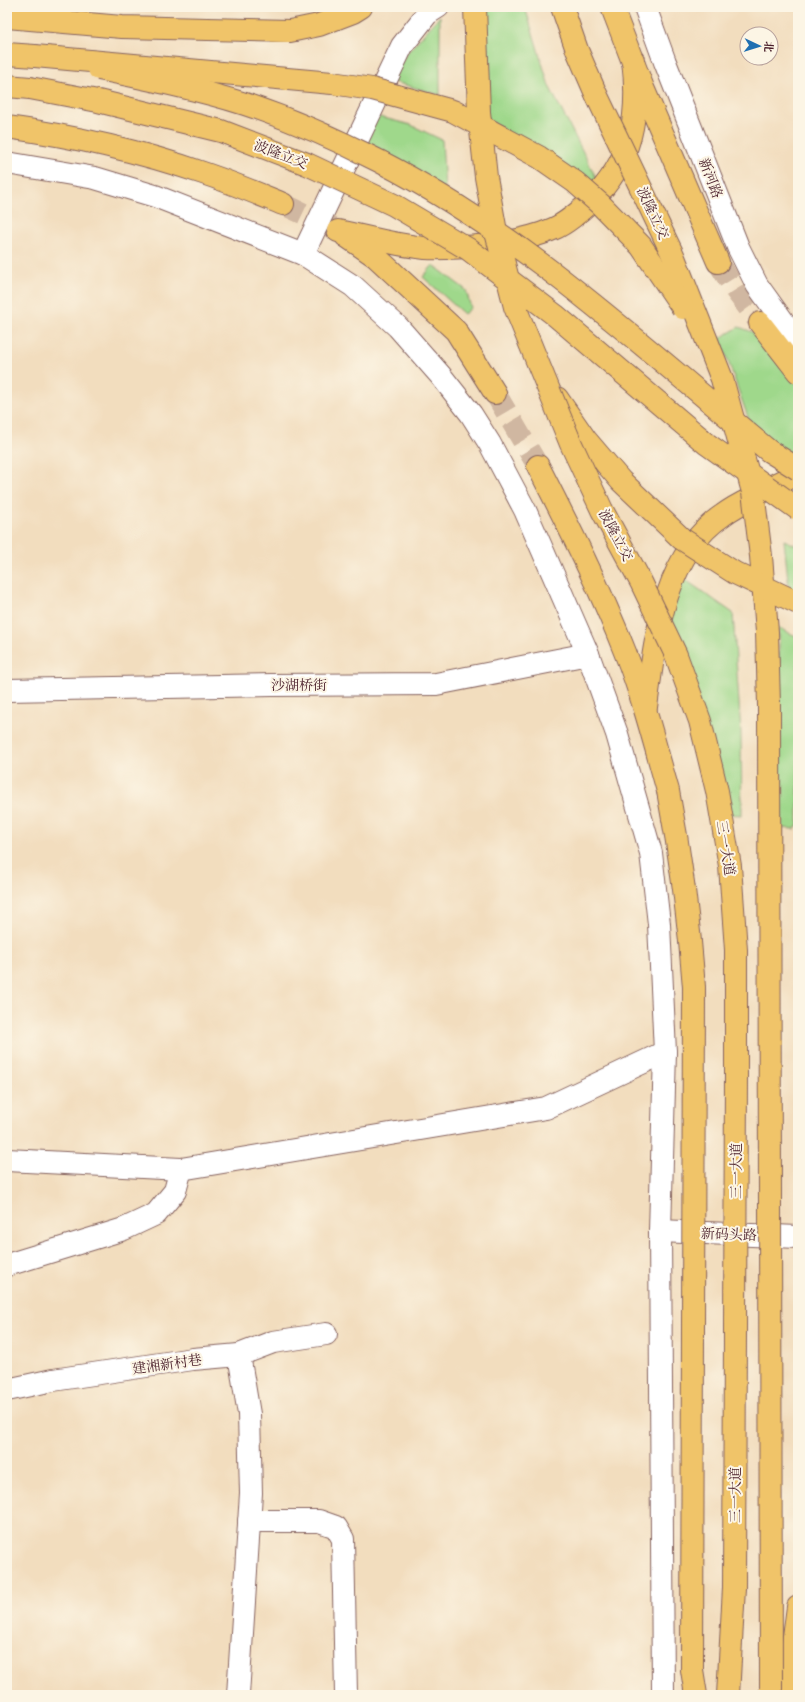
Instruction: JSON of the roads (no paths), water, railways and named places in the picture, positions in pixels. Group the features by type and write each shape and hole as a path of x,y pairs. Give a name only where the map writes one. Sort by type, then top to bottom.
{"main road":[{"path":"7,17 122,27 290,31 320,25 354,12 361,7"},
{"name":"波隆立交","path":"474,7 479,112 486,177 496,232 515,307 571,444 599,503 641,582 676,655"},
{"name":"波隆立交","path":"562,7 577,50 596,94 673,255 722,379 753,492 761,556 766,617 769,705 771,1695"},
{"path":"613,10 646,94 718,262"},
{"path":"7,54 332,83 372,88 453,111 539,157 575,182 600,204 642,246 658,268 679,300 722,379"},
{"path":"35,56 159,82 244,104 314,131 378,160 442,196 527,253 570,286 769,451 798,469"},
{"path":"495,393 456,332 375,256 338,231 397,244 425,248 450,248 521,240 554,229 578,214 599,193 614,174 629,141 635,113 637,89 633,60"},
{"name":"波隆立交","path":"7,86 30,88 106,103 221,132 307,164 394,205 468,249 555,315 707,444 798,508"},
{"path":"7,127 117,148 203,173 283,204"},
{"path":"760,323 798,372"},
{"path":"543,377 586,440 621,481 682,539 735,573 798,603"},
{"path":"538,466 586,560 626,653 645,710 668,791 683,874 694,987 692,1670 696,1695"},
{"path":"645,710 656,638 667,596 678,568 701,535 722,515 761,493 798,475"},
{"name":"三一大道","path":"676,655 700,721 717,791 730,866 736,950 734,1588 728,1695"},
{"path":"786,1695 798,1608"}],"street":[{"name":"新河路","path":"646,7 665,62 738,246 757,285 785,324 798,339"},
{"path":"303,254 402,46 428,9"},
{"path":"7,163 95,178 155,196 303,254 353,286 398,327 441,376 471,414 490,444 525,510 588,654 617,734 651,853 659,924 665,1052 661,1225 663,1695"},
{"name":"沙湖桥街","path":"7,690 436,684 588,654"},
{"path":"7,1160 181,1169 546,1108 665,1052"},
{"path":"7,1265 124,1229 156,1214 175,1191 181,1169"},
{"name":"新码头路","path":"661,1225 798,1227"},
{"name":"新码头路","path":"661,1225 798,1237"},
{"name":"建湘新村巷","path":"7,1390 53,1380 193,1359 239,1355 273,1342 326,1334"},
{"path":"238,1695 251,1493 249,1414 239,1355"},
{"path":"249,1521 319,1521 336,1527 343,1539 346,1695"}],"tunnel":[{"path":"283,204 336,229"},
{"path":"718,262 736,291 760,323"},
{"path":"495,393 538,466"}]}
